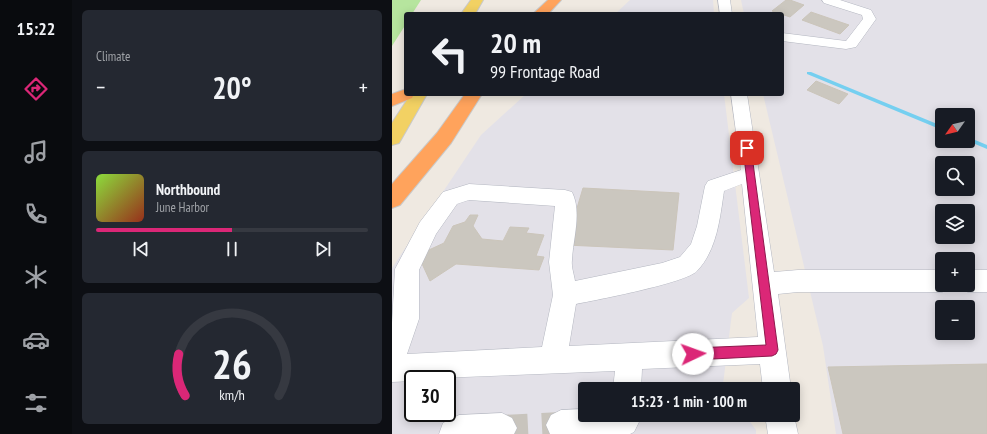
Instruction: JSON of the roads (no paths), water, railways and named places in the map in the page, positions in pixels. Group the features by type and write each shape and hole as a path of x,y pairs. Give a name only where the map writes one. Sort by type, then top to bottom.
{"highway":[{"path":"542,12 555,0"},
{"path":"392,100 404,95"},
{"path":"392,199 444,138 473,96"}],"main road":[{"path":"469,12 477,0"},
{"path":"392,138 418,96"}],"street":[{"path":"724,0 726,12"},
{"path":"784,37 846,45 851,44 870,19 868,13 828,0"},
{"path":"738,96 751,175 776,382"},
{"path":"565,295 662,274 688,265 700,249 708,226 715,186 729,180 751,175"},
{"path":"392,359 406,319 407,269 428,228 450,198 469,192 565,198 566,213 560,262 565,295 553,360"},
{"path":"765,284 798,281 935,281"},
{"path":"975,281 987,281"},
{"path":"392,368 772,350"},
{"path":"628,382 630,357"},
{"path":"781,422 783,434"},
{"path":"561,425 624,424"},
{"path":"454,434 459,430 502,428"}],"waterway":[{"path":"809,73 935,125"},
{"path":"975,142 987,147"}],"tunnel":[{"path":"502,428 561,425"}]}
